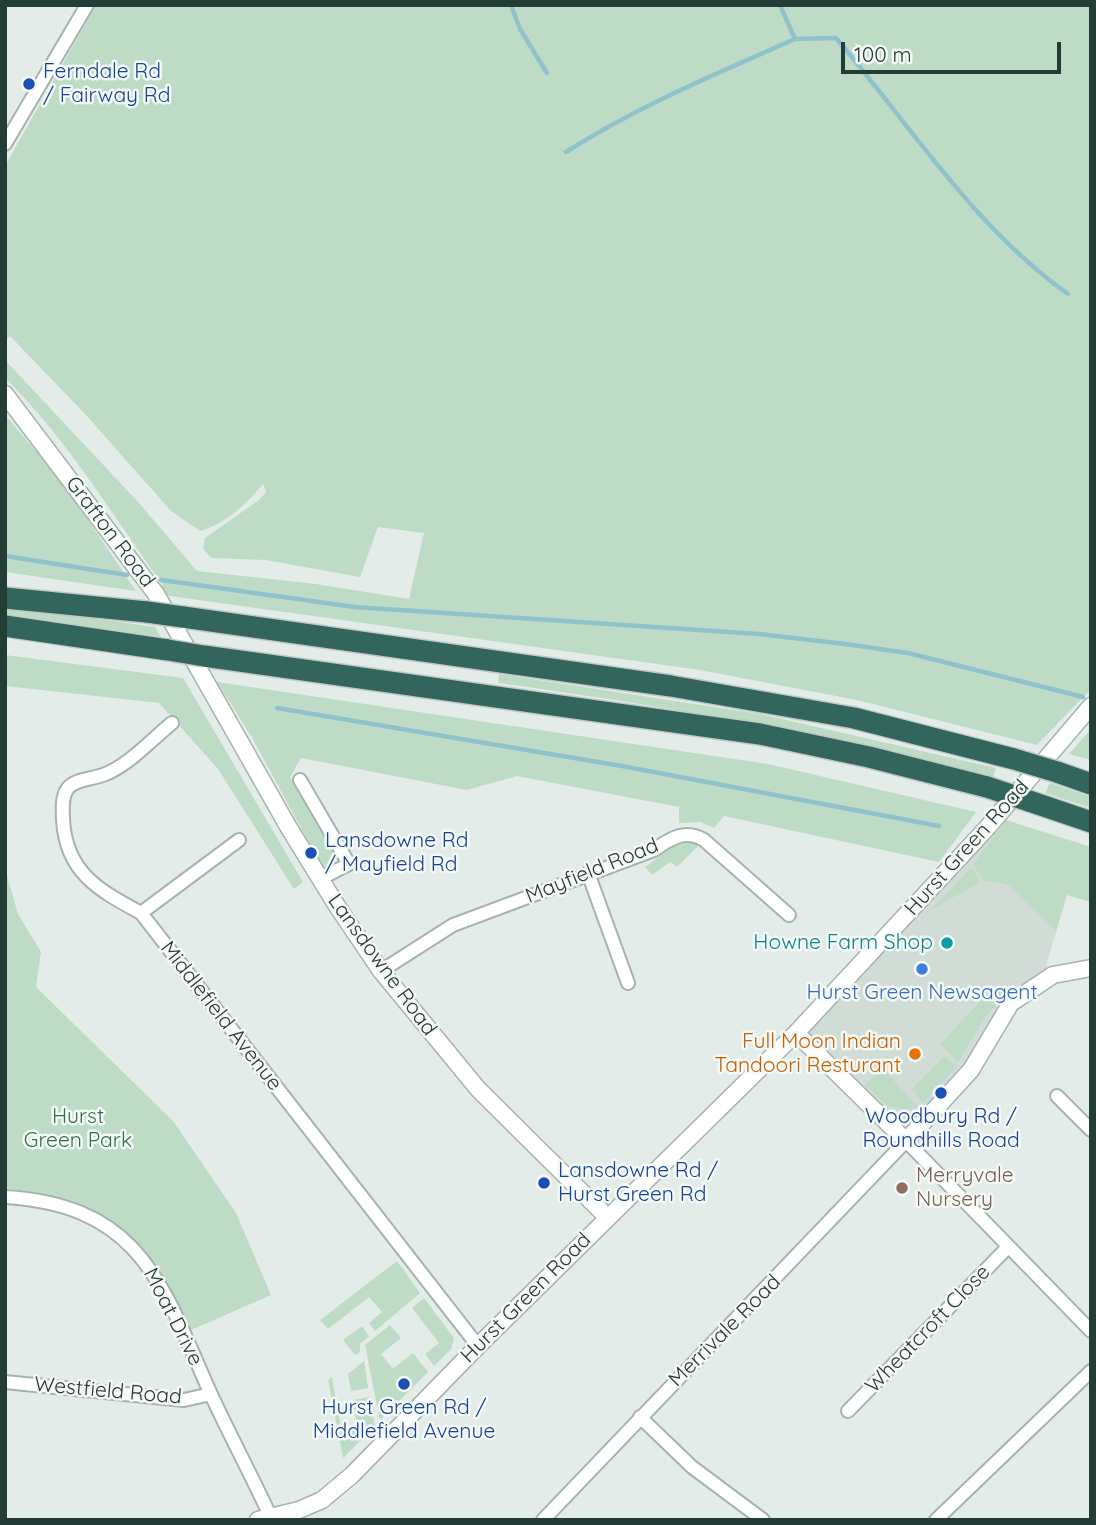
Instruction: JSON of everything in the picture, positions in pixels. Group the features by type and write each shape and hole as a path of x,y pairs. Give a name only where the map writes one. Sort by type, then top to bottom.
{"highway":[{"path":"5,598 147,612 671,686 854,718 1014,759 1091,784"},
{"path":"5,626 168,650 204,666 760,734 869,757 987,787 1091,822"}],"street":[{"path":"6,141 84,6"},
{"name":"Grafton Road","path":"5,394 156,594 204,666"},
{"name":"Lansdowne Road","path":"204,666 320,879 381,971 478,1089 607,1217"},
{"name":"Hurst Green Road","path":"267,1519 322,1500 346,1481 607,1217 796,1033 987,828 1091,706"},
{"name":"Middlefield Avenue","path":"172,723 107,774 80,781 68,788 63,801 66,848 77,869 95,885 141,913 478,1346"},
{"path":"300,780 349,864 320,879"},
{"name":"Mayfield Road","path":"381,971 453,925 654,850 670,838 694,834 789,915"},
{"path":"141,913 239,840"},
{"path":"588,873 628,982"},
{"path":"906,1141 971,1070 1011,1003 1053,975 1091,968"},
{"path":"796,1033 906,1141 1091,1331"},
{"path":"1057,1096 1091,1130"},
{"name":"Merrivale Road","path":"543,1520 840,1213 906,1141"},
{"name":"Moat Drive","path":"5,1197 72,1210 111,1229 129,1243 160,1281 267,1519"},
{"name":"Wheatcroft Close","path":"848,1411 1008,1247"},
{"path":"936,1520 1091,1371"},
{"name":"Westfield Road","path":"5,1382 184,1400 211,1394"},
{"path":"640,1417 692,1467 763,1520"}],"shaded area":[{"path":"987,828 1025,849 1067,895 1047,962 1046,979 1030,988 971,1070 906,1141 796,1033"}],"green space":[{"path":"96,5 1091,5 1091,689 1037,745 857,700 700,670 163,595 162,584 88,478 49,426 5,378 5,360 139,503 197,571 316,584 409,599 424,533 378,527 360,577 266,560 211,558 203,548 205,538 259,500 266,492 263,484 235,512 218,524 200,531 171,511 87,416 10,336 5,341 5,166"},
{"path":"5,415 64,484 136,591 5,572"},
{"path":"5,606 155,627 161,637 5,615"},
{"path":"5,655 183,678 303,882 294,889 218,769 159,703 5,686"},
{"path":"499,674 760,714 996,768 993,777 870,747 747,722 498,683"},
{"path":"217,682 768,764 976,812 939,862 724,816 714,828 701,822 679,823 679,807 517,776 467,790 301,758 290,777 338,859 323,869 253,739"},
{"path":"1091,729 1091,760 1069,754"},
{"path":"1050,783 1091,797 1091,808 1045,793"},
{"path":"1006,820 1091,847 1091,902 1067,895 1056,931 1012,888 1006,884 983,880 973,864"},
{"path":"682,839 700,844 677,867 670,862 652,875 645,867"},
{"path":"972,867 980,883 930,910"},
{"name":"Hurst Green Park","path":"5,869 18,914 41,952 36,987 173,1121 236,1213 271,1295 191,1330 164,1278 149,1258 115,1226 76,1204 5,1188"},
{"path":"995,986 1005,995 985,1017 958,1062 940,1044"},
{"path":"945,1056 956,1067 923,1103 912,1089"},
{"path":"882,1068 918,1107 895,1108 865,1085"},
{"path":"397,1261 420,1293 375,1331 369,1323 382,1312 369,1297 328,1329 320,1320"},
{"path":"424,1298 454,1338 451,1349 434,1366 425,1354 439,1343 412,1308"},
{"path":"390,1325 401,1338 381,1354 393,1369 413,1353 428,1372 380,1420 365,1345"},
{"path":"362,1326 369,1336 360,1344 360,1352 355,1355 343,1340"},
{"path":"364,1361 368,1388 351,1391 348,1374"},
{"path":"332,1377 341,1429 357,1426 353,1400 369,1397 375,1426 343,1458 328,1380"}],"waterway":[{"path":"511,5 520,29 547,73"},
{"path":"780,5 795,39 836,38 973,206 1002,238 1068,294"},
{"path":"566,152 649,105 795,39"},
{"path":"5,556 127,575"},
{"path":"161,580 355,607 759,634 845,644 908,653 1083,697"},
{"path":"277,708 622,766 939,826"}],"place":[{"name":"Ferndale Rd / Fairway Rd","path":"29,84"},
{"name":"Lansdowne Rd / Mayfield Rd","path":"311,853"},
{"name":"Howne Farm Shop","path":"947,943"},
{"name":"Hurst Green Newsagent","path":"922,969"},
{"name":"Full Moon Indian Tandoori Resturant","path":"915,1054"},
{"name":"Woodbury Rd / Roundhills Road","path":"941,1093"},
{"name":"Lansdowne Rd / Hurst Green Rd","path":"544,1183"},
{"name":"Merryvale Nursery","path":"902,1188"},
{"name":"Hurst Green Rd / Middlefield Avenue","path":"404,1384"}]}
